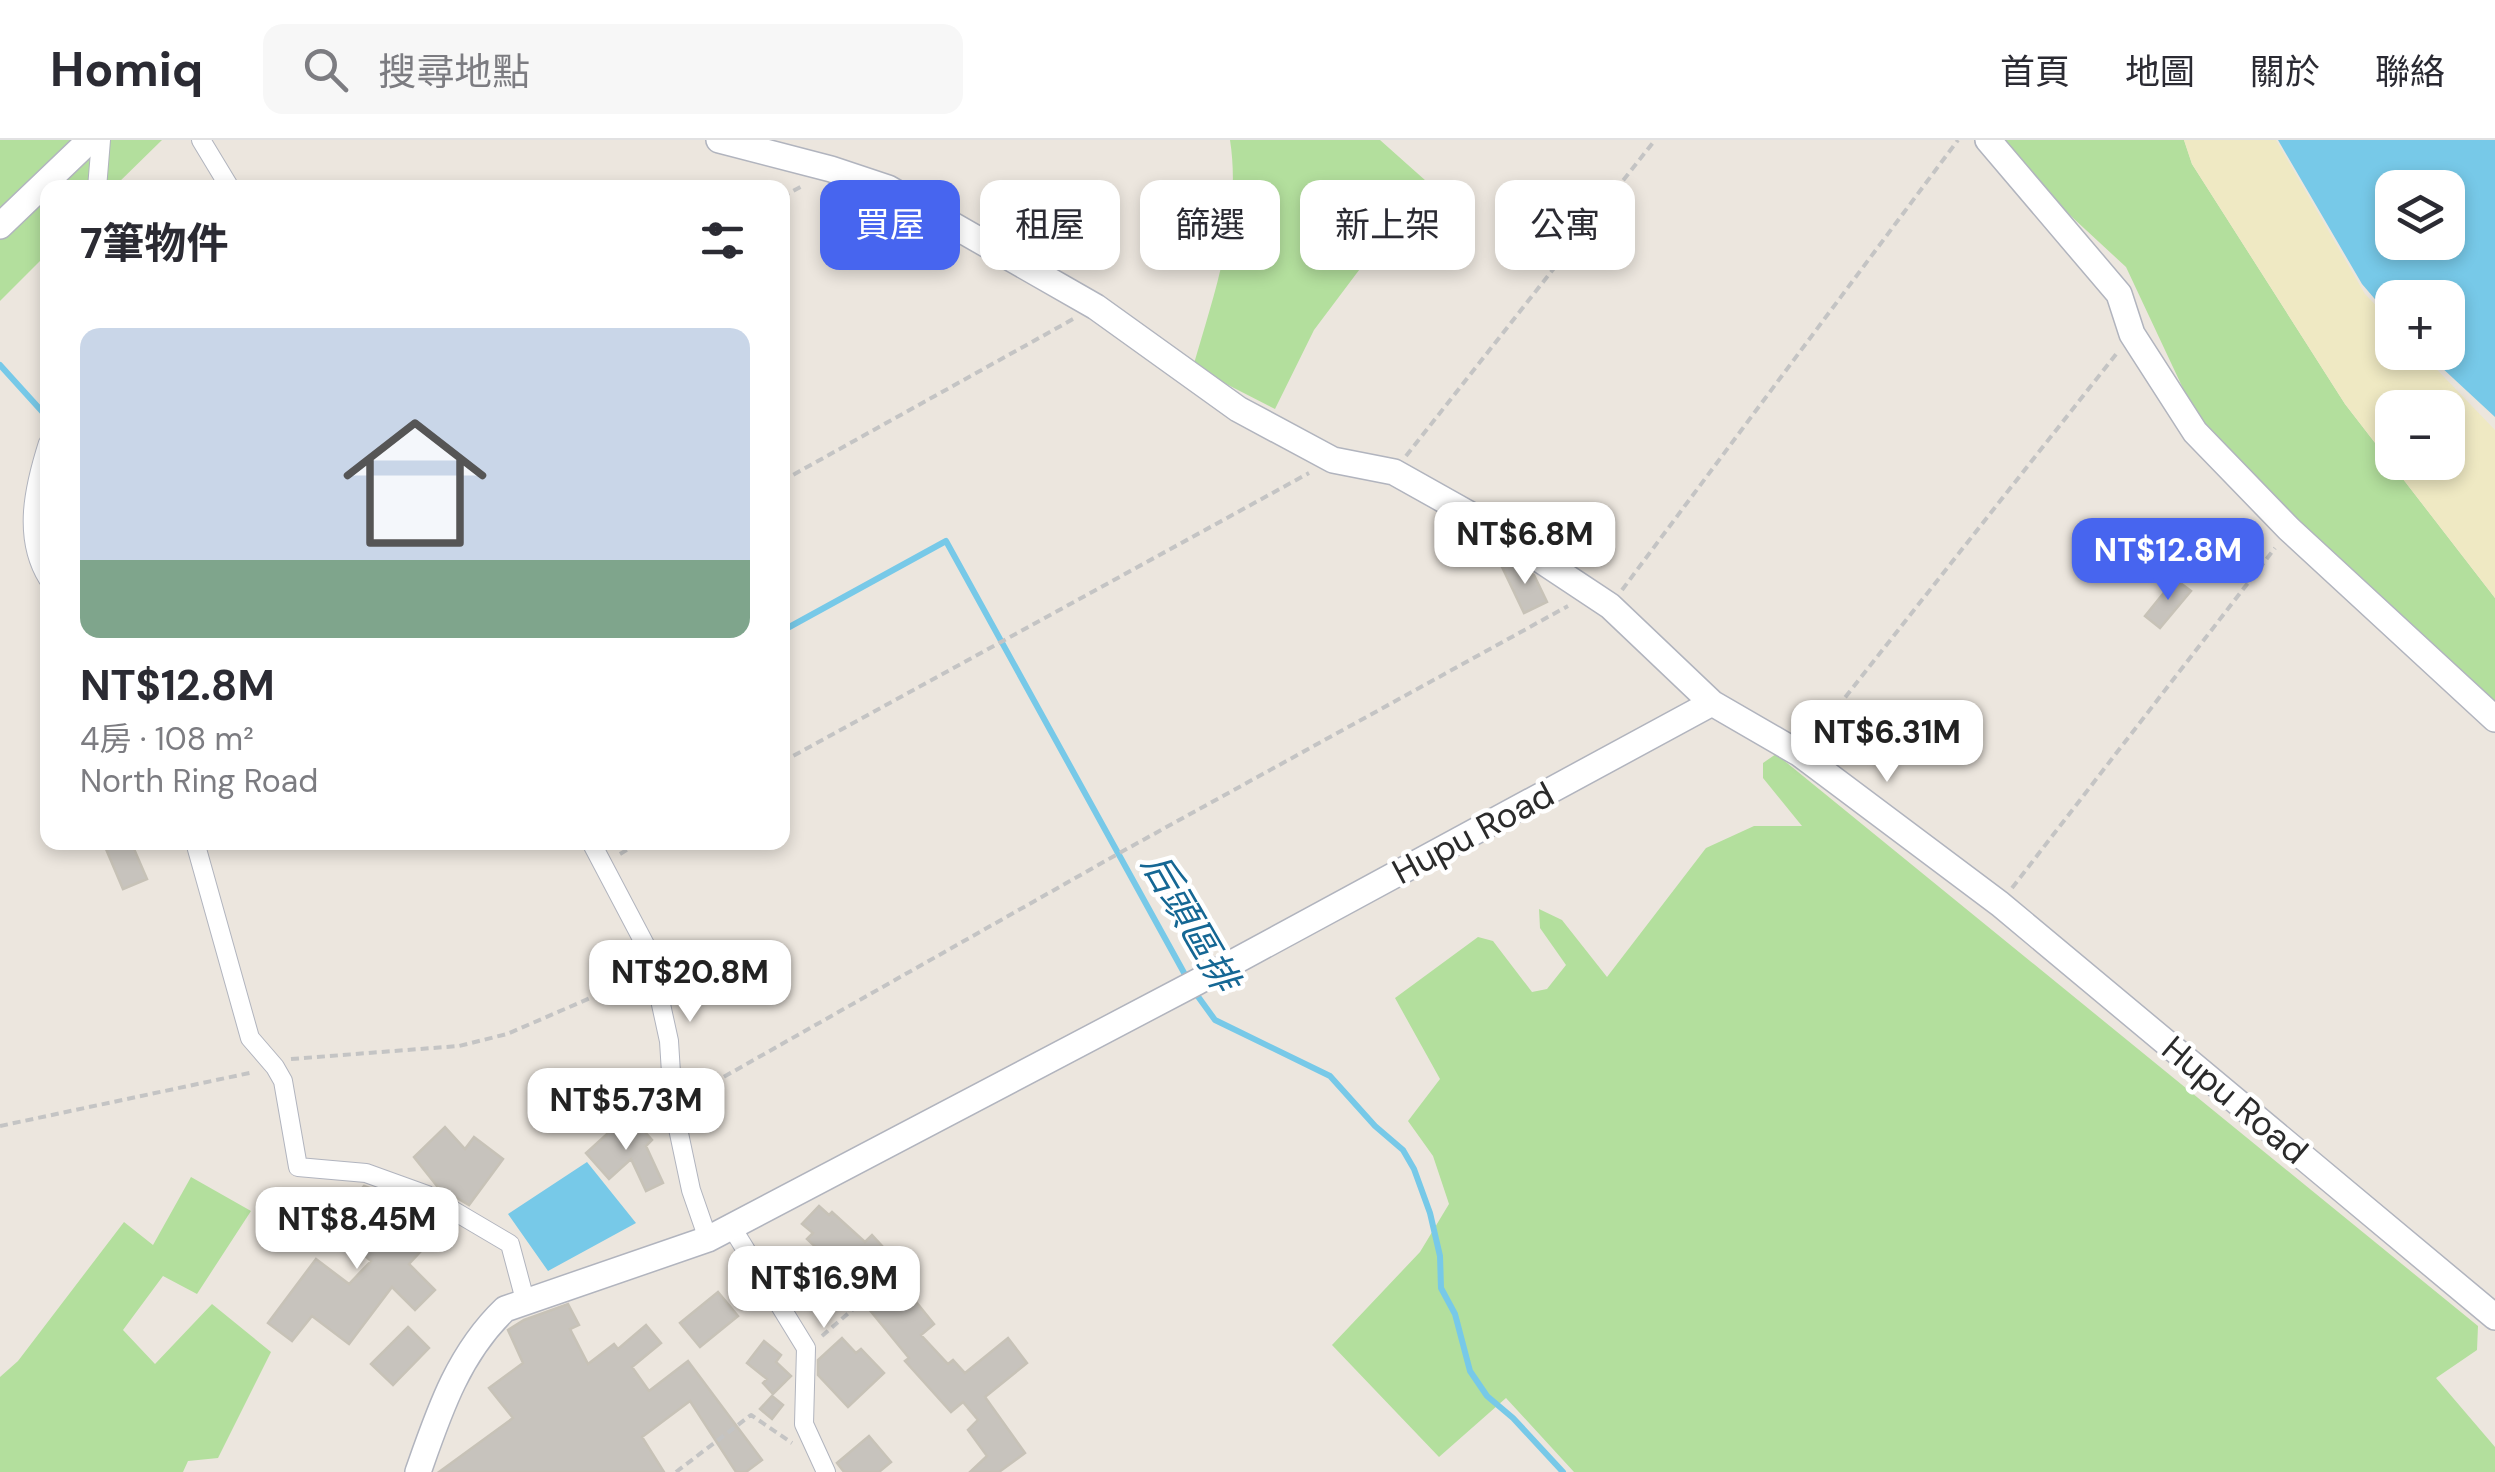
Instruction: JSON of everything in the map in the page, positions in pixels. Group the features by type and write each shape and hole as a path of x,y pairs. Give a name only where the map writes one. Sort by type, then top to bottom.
{"main road":[{"path":"48,180 90,140"},
{"path":"719,140 888,188 1096,307 1238,409 1333,460 1394,472 1485,523 1600,600 1712,704"},
{"path":"1988,140 2118,294 2132,334 2195,432 2289,529 2495,718"},
{"path":"0,226 40,188"},
{"name":"Hupu Road","path":"418,1472 444,1397 470,1349 505,1310 708,1239 1712,704 1800,754 2000,904 2495,1317"}],"street":[{"path":"98,180 102,140"},
{"path":"201,140 225,180"},
{"path":"40,467 32,524 34,550 40,562"},
{"path":"197,850 250,1038 283,1081 298,1167 366,1173 426,1195 510,1244 525,1300"},
{"path":"594,850 650,954 669,1041 673,1105 690,1190 708,1239"},
{"path":"732,1226 806,1348 804,1424 823,1467"}],"path":[{"path":"1394,472 1655,140"},
{"path":"673,1105 1123,851 1600,600 1958,140"},
{"path":"790,478 1096,307"},
{"path":"1800,754 2132,334"},
{"path":"790,758 1333,460"},
{"path":"2000,904 2289,529"},
{"path":"602,864 626,850"},
{"path":"0,1126 276,1067 295,1058 458,1046 507,1034 624,983 657,994"},
{"path":"806,1348 887,1280"},
{"path":"676,1472 751,1416 823,1467"}],"green space":[{"path":"0,140 162,140 121,180 40,180 40,261 0,301"},
{"path":"1230,140 1380,140 1425,180 1300,180 1300,270 1359,270 1314,330 1275,409 1193,367 1220,270 1280,270 1280,180 1233,180"},
{"path":"1999,140 2184,140 2192,164 2345,404 2375,443 2375,480 2404,480 2495,598 2495,722 2195,414 2126,267 2060,206"},
{"path":"1776,754 2478,1326 2477,1350 2436,1378 2495,1447 2495,1472 1574,1472 1506,1398 1439,1457 1332,1345 1420,1252 1449,1204 1433,1156 1408,1121 1440,1079 1395,998 1478,937 1493,941 1532,992 1547,989 1566,965 1540,928 1539,909 1562,920 1607,977 1706,848 1754,826 1802,826 1763,778 1763,763"},
{"path":"191,1177 251,1211 197,1294 163,1276 123,1330 155,1364 212,1304 271,1352 218,1458 188,1461 183,1472 0,1472 0,1377 18,1361 124,1222 153,1245"}],"sand":[{"path":"2184,140 2276,140 2365,294 2375,304 2375,370 2437,370 2457,390 2375,390 2375,443 2345,404 2192,164"},
{"path":"2465,399 2495,430 2495,598 2404,480 2465,480"}],"water":[{"path":"2278,140 2495,140 2495,417 2444,370 2465,370 2465,280 2375,280 2375,299 2362,284"},
{"path":"587,1162 636,1223 548,1271 508,1214"}],"building":[{"path":"1514,562 1534,575 1547,602 1524,613 1502,567"},
{"path":"2175,579 2191,591 2160,628 2145,616"},
{"path":"106,850 134,850 147,879 123,889"},
{"path":"629,1114 652,1140 646,1146 663,1183 646,1191 631,1159 609,1179 586,1153"},
{"path":"445,1127 465,1149 474,1137 503,1159 469,1205 437,1186 414,1157"},
{"path":"364,1186 398,1198 407,1206 392,1224 421,1251 409,1264 435,1290 415,1310 392,1287 349,1344 312,1316 292,1341 268,1323 316,1259 349,1284 371,1261 342,1236 346,1232 333,1221"},
{"path":"819,1206 829,1215 832,1212 865,1242 872,1235 883,1247 847,1284 835,1273 839,1269 807,1239 813,1233 802,1224"},
{"path":"900,1282 934,1324 921,1335 948,1364 953,1360 965,1373 1008,1338 1027,1363 985,1397 1025,1453 999,1472 970,1472 987,1456 968,1430 978,1420 963,1402 951,1412 905,1361 909,1358 868,1308"},
{"path":"718,1292 738,1316 700,1347 680,1323"},
{"path":"568,1304 579,1325 570,1329 588,1364 614,1344 618,1349 646,1325 661,1343 632,1367 649,1391 688,1361 762,1460 746,1472 736,1472 690,1401 642,1437 664,1472 439,1472 513,1418 489,1388 523,1363 508,1330"},
{"path":"408,1327 429,1348 393,1385 371,1364"},
{"path":"842,1338 856,1353 861,1349 884,1373 848,1407 818,1375 818,1360"},
{"path":"764,1341 781,1355 776,1362 791,1376 773,1394 763,1383 767,1379 747,1363"},
{"path":"772,1396 783,1405 772,1419 760,1409"},
{"path":"869,1436 891,1462 879,1472 844,1472 837,1463"}],"waterway":[{"name":"后頭區排","path":"0,365 40,409"},
{"name":"后頭區排","path":"790,627 946,541 1188,980"},
{"name":"后頭區排","path":"1194,991 1215,1020 1330,1076 1375,1126 1403,1150 1430,1213 1440,1256 1441,1288 1455,1314 1470,1371 1487,1396 1563,1472"}]}
